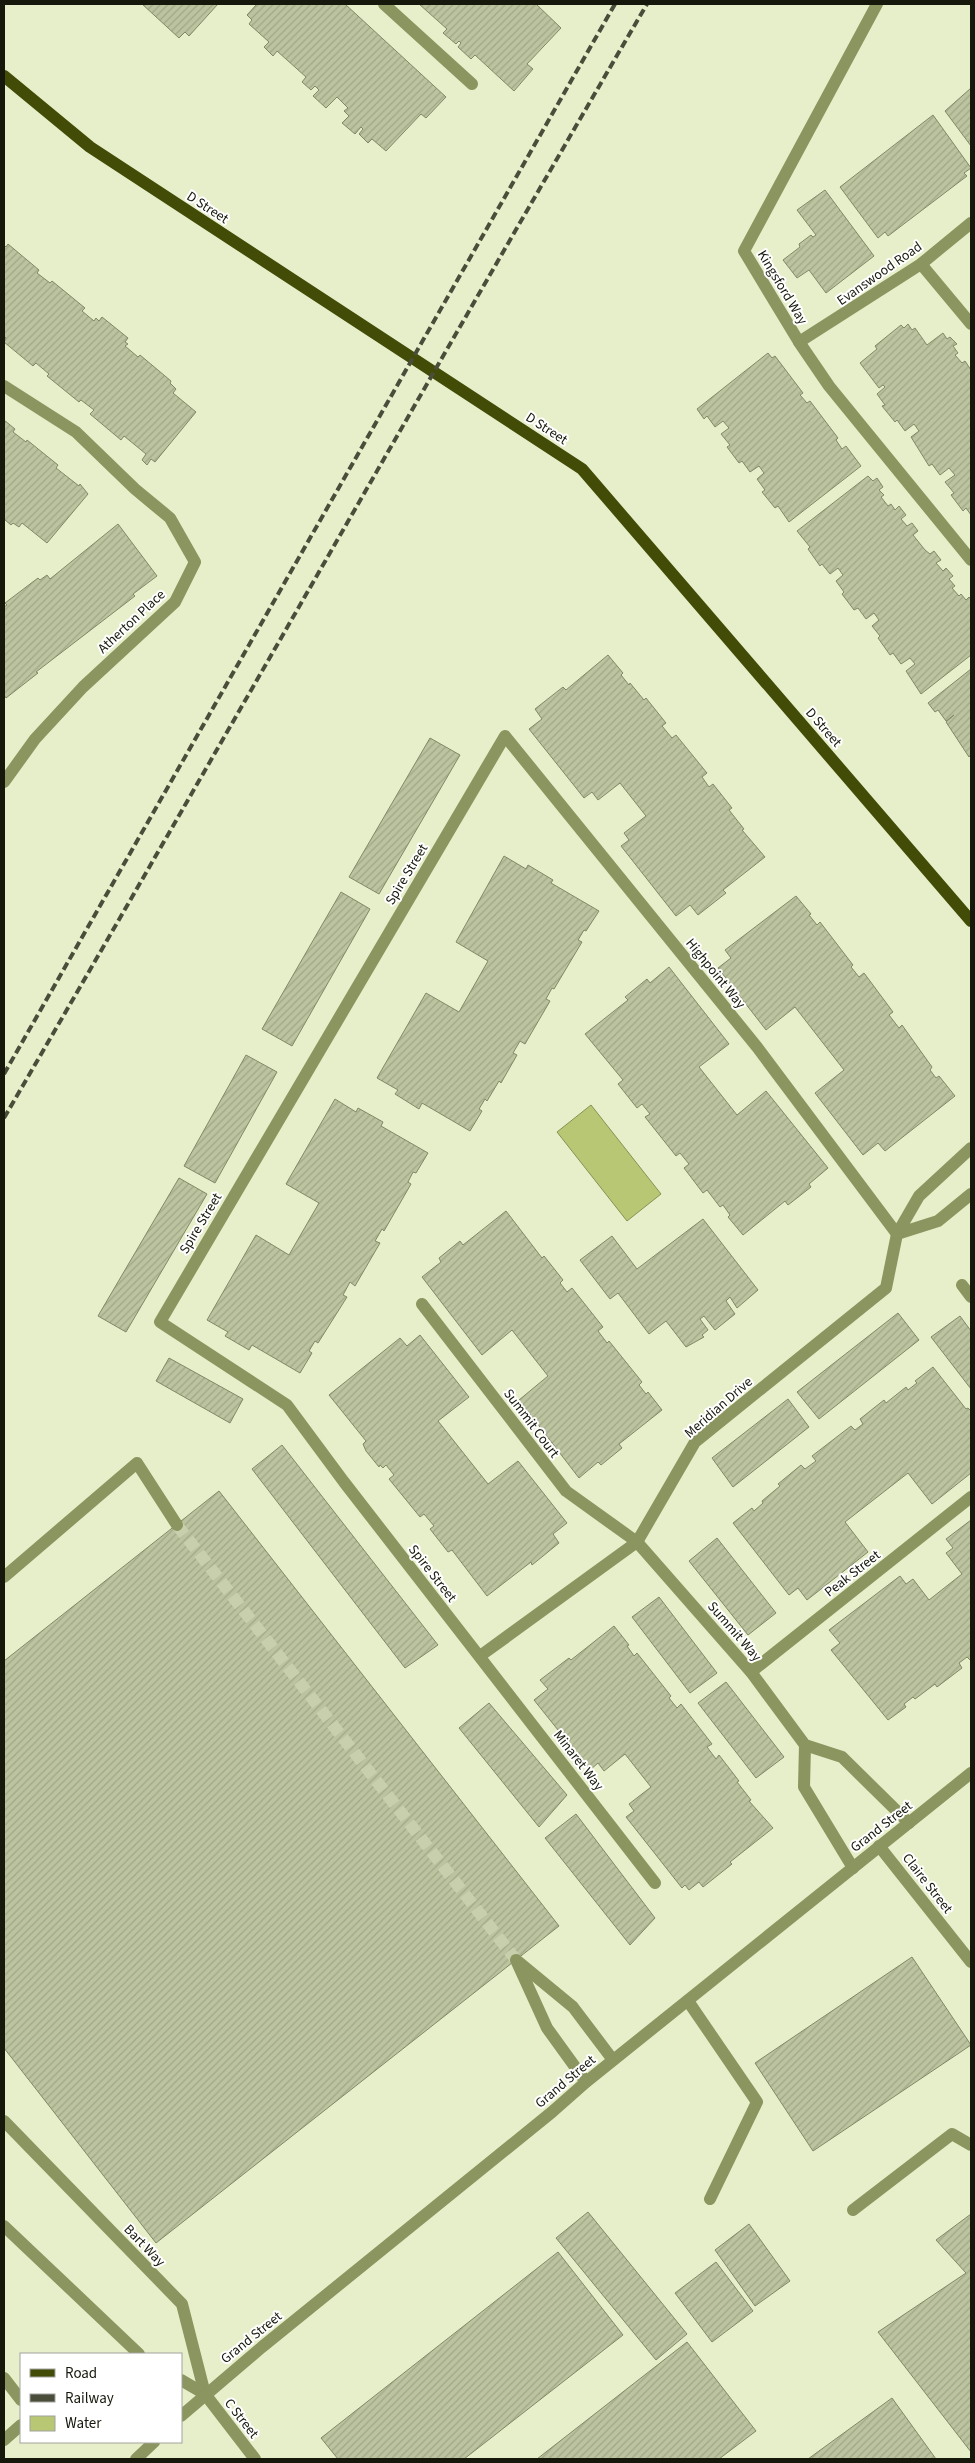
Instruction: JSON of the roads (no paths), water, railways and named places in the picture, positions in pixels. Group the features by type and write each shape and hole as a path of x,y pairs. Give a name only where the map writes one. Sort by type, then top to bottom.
{"main road":[{"name":"D Street","path":"4,76 90,147 582,469 971,921"}],"street":[{"path":"384,4 472,84"},
{"name":"Kingsford Way","path":"877,4 744,251 799,342 829,386 971,560"},
{"name":"Evanswood Road","path":"799,342 848,313 921,264 971,223"},
{"path":"921,264 971,324"},
{"name":"Atherton Place","path":"4,386 76,432 135,489 170,518 195,562 175,602 83,687 35,739 4,782"},
{"name":"Highpoint Way","path":"505,736 757,1047 898,1234"},
{"name":"Spire Street","path":"480,1656 344,1482 287,1405 160,1322 505,736"},
{"name":"Meridian Drive","path":"480,1656 637,1542 696,1442 886,1288 898,1234 919,1196 971,1148"},
{"path":"898,1234 938,1221 971,1194"},
{"path":"962,1285 971,1297"},
{"name":"Summit Court","path":"422,1304 566,1491 637,1542"},
{"path":"4,1577 137,1463 177,1524"},
{"name":"Peak Street","path":"750,1672 971,1497"},
{"name":"Summit Way","path":"637,1542 750,1672 805,1745"},
{"name":"Minaret Way","path":"480,1656 655,1883"},
{"path":"853,1868 804,1787 805,1745 842,1757 909,1823"},
{"name":"Grand Street","path":"182,2415 205,2394 552,2112 613,2060 971,1773"},
{"name":"Claire Street","path":"879,1846 971,1962"},
{"path":"586,2082 547,2028 516,1960 573,2007 613,2060"},
{"path":"688,2001 757,2102 710,2199"},
{"name":"Bart Way","path":"4,2121 182,2304 205,2394"},
{"path":"853,2210 952,2134 971,2145"},
{"path":"4,2226 138,2353"},
{"path":"4,2378 20,2399"},
{"path":"182,2381 205,2394"},
{"name":"C Street","path":"205,2394 255,2459"},
{"path":"4,2440 20,2426"},
{"path":"136,2459 153,2443"}],"water":[{"path":"591,1105 661,1194 627,1221 557,1132"}],"tunnel":[{"path":"177,1525 516,1960"}],"railway":[{"path":"4,1074 615,4"},
{"path":"4,1118 647,4"}]}
